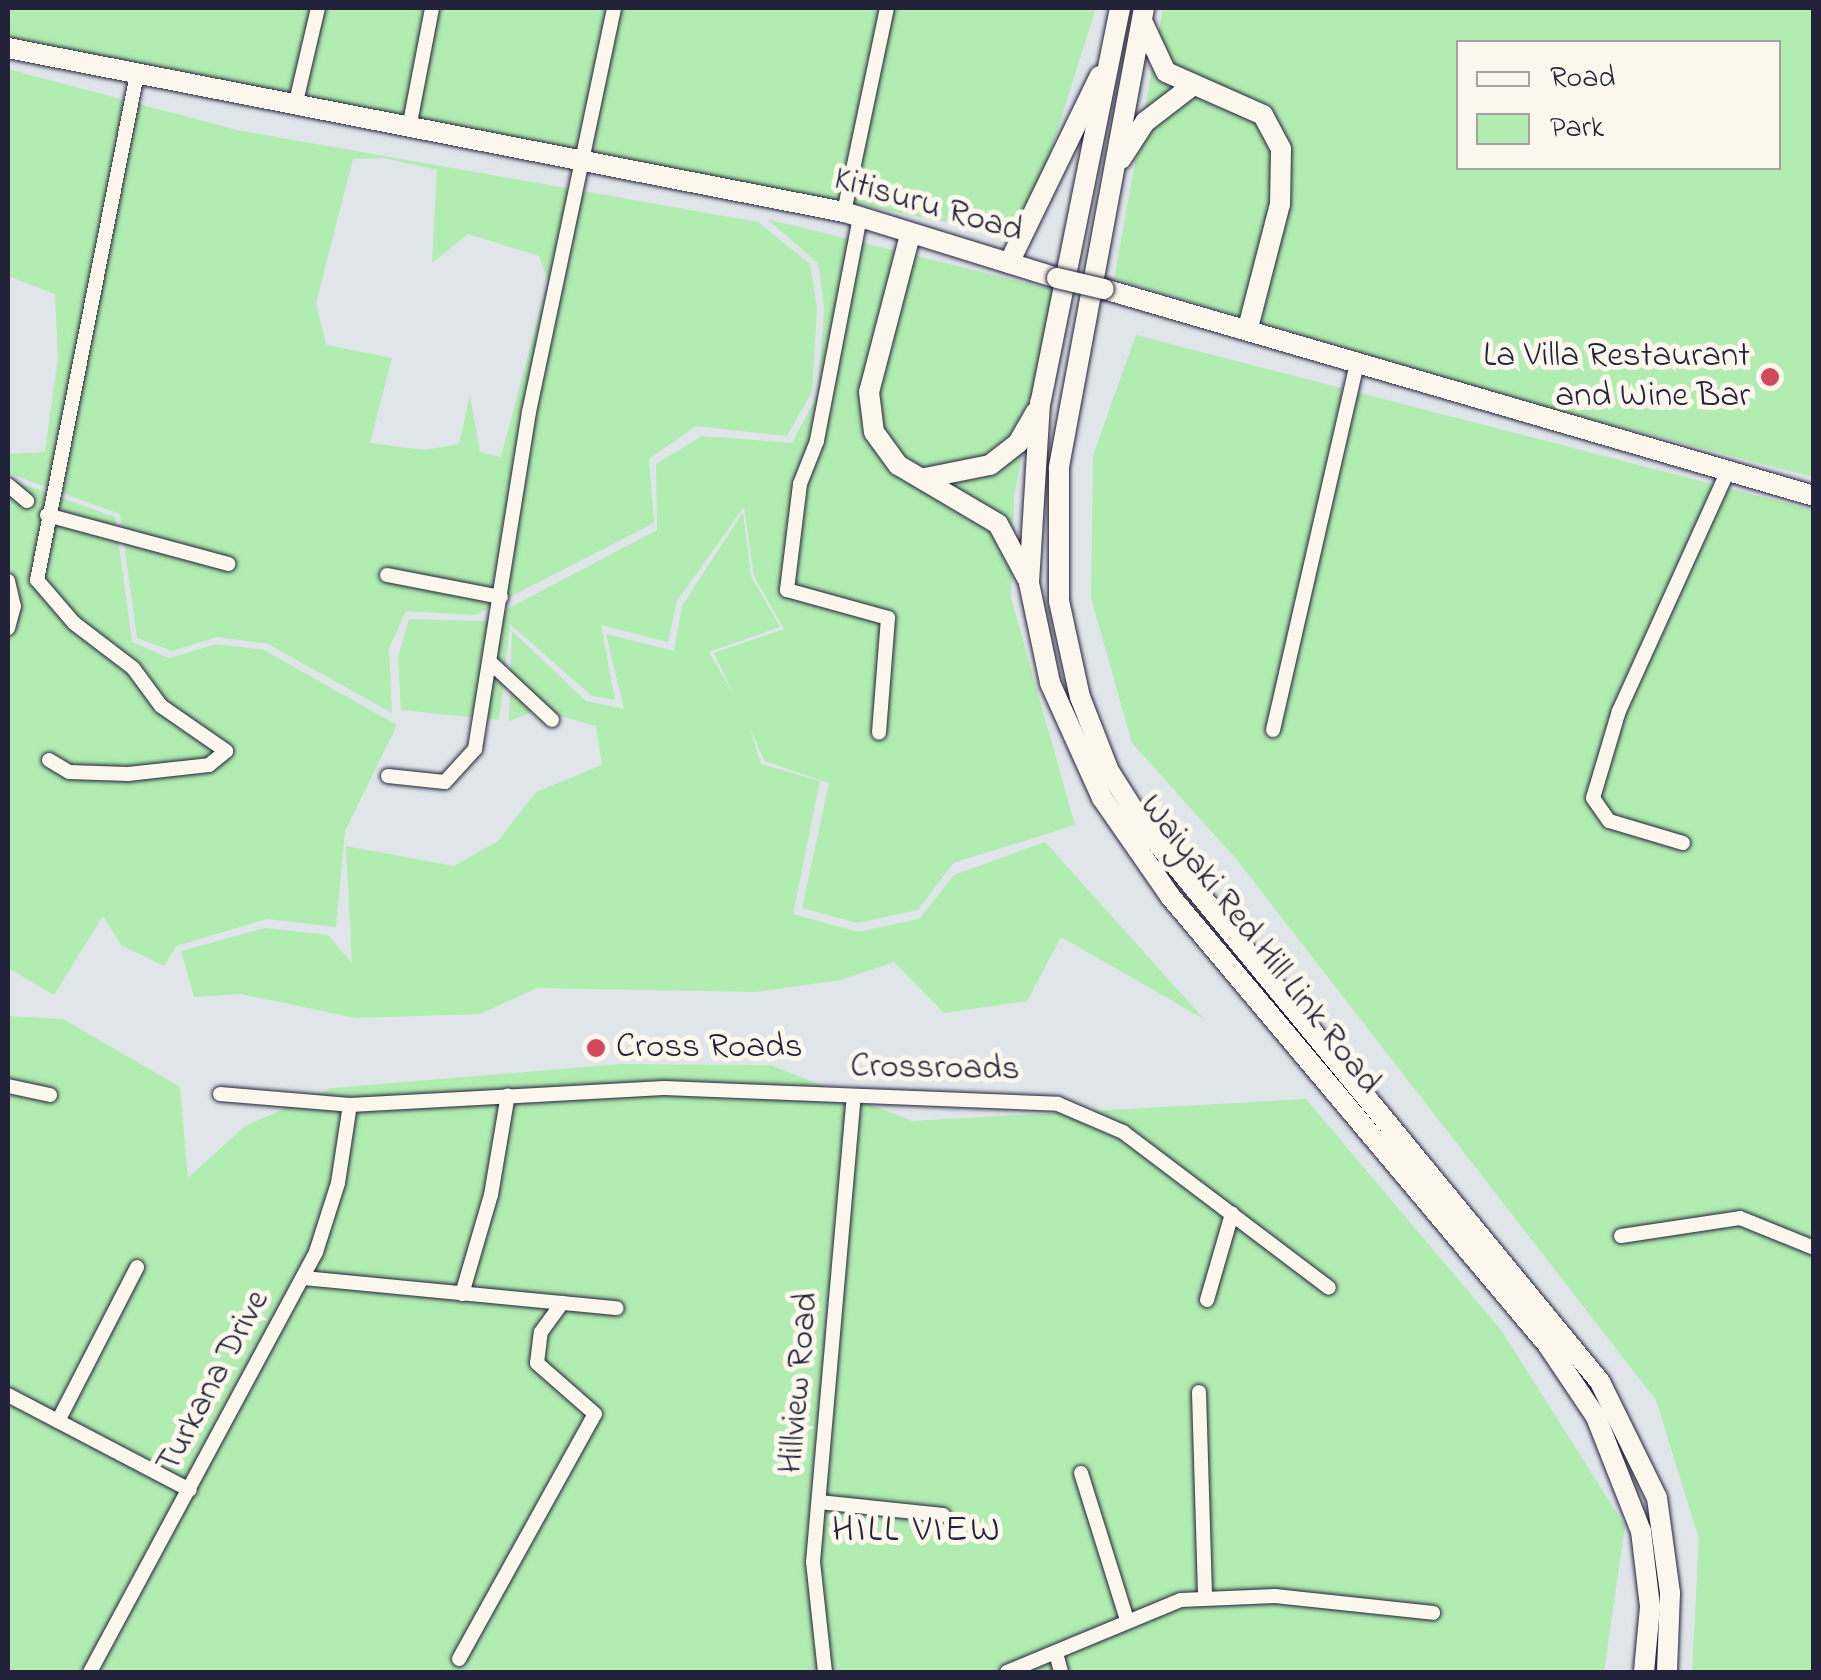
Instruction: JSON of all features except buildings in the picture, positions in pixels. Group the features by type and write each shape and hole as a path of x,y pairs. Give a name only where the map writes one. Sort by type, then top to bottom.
{"main road":[{"name":"Waiyaki Red Hill Link Road","path":"1120,8 1040,403 1029,583 1060,710 1137,851 1259,1007 1547,1344 1608,1438 1643,1544 1650,1608 1644,1672"},
{"name":"Waiyaki Red Hill Link Road","path":"1143,14 1062,445 1056,527 1061,622 1096,742 1145,828 1238,948 1600,1382 1656,1498 1670,1594 1667,1672"},
{"path":"1143,14 1160,65 1192,86 1263,114 1280,149 1280,204 1248,328"},
{"name":"Kitisuru Road","path":"8,48 852,215 1057,278 1248,328 1356,367 1814,496"},
{"path":"1008,263 1111,52"},
{"path":"1114,171 1145,122 1192,86"},
{"path":"910,235 868,405 887,455 998,524 1029,583"},
{"path":"925,478 1002,458 1040,403"}],"street":[{"path":"295,106 318,8"},
{"path":"410,128 432,8"},
{"path":"388,776 434,783 462,771 481,726 577,161 614,8"},
{"path":"879,733 888,618 798,599 787,590 800,484 816,441 887,8"},
{"path":"49,760 69,772 128,774 209,765 226,751 172,716 133,668 48,598 36,571 138,74"},
{"path":"1273,730 1329,458 1356,367"},
{"path":"1683,844 1610,821 1593,798 1619,711 1727,473"},
{"path":"8,485 27,501"},
{"path":"47,514 228,564"},
{"path":"387,575 501,596"},
{"path":"8,581 14,606 8,628"},
{"path":"492,664 552,720"},
{"path":"8,1086 50,1094"},
{"name":"Crossroads","path":"220,1094 350,1105 664,1088 854,1098 1028,1100 1084,1112 1232,1214 1329,1288"},
{"path":"462,1294 491,1196 508,1095"},
{"name":"Hillview Road","path":"825,1672 815,1626 820,1502 854,1098"},
{"name":"Turkana Drive","path":"90,1672 303,1278 338,1183 350,1105"},
{"path":"1207,1300 1232,1214"},
{"path":"1620,1236 1740,1218 1814,1248"},
{"path":"58,1421 137,1267"},
{"path":"303,1278 617,1308"},
{"path":"458,1659 595,1414 537,1364 540,1332 562,1302"},
{"path":"1200,1392 1205,1597"},
{"path":"8,1395 190,1490"},
{"path":"1081,1473 1126,1616"},
{"path":"820,1502 944,1515"},
{"path":"1006,1672 1056,1653 1126,1616 1205,1597 1275,1596 1432,1613"},
{"path":"1056,1653 1061,1672"}],"green space":[{"path":"8,8 1096,8 1048,160 1033,239 8,39"},
{"path":"1163,8 1813,8 1813,477 1558,411 1114,279"},
{"path":"8,69 237,130 758,222 810,264 817,308 812,392 787,436 696,426 649,459 654,523 475,615 406,611 389,648 392,713 268,644 217,637 172,651 137,638 120,514 8,473 8,454 45,452 58,357 55,294 8,276","holes":["384,158 437,170 432,263 468,234 539,256 548,281 501,457 480,452 470,395 459,444 424,450 370,443 392,358 326,345 316,303 353,159"]},
{"path":"767,219 1054,290 1014,497 1011,598 1075,825 953,863 918,910 857,923 802,908 829,783 765,761 714,653 784,629 754,576 744,507 677,601 668,642 601,625 615,700 592,696 510,624 499,720 401,710 398,657 409,619 484,621 657,530 656,464 702,436 792,443 818,394 824,307 818,263"},
{"path":"1136,335 1813,510 1813,1672 1692,1672 1699,1539 1656,1400 1237,860 1132,743 1091,598 1093,455"},
{"path":"8,479 115,517 132,642 169,658 217,644 264,650 397,725 345,831 336,927 267,919 176,946 164,966 121,945 103,916 54,995 8,968"},
{"path":"743,512 751,576 780,627 709,652 746,716 761,764 820,781 793,914 858,932 919,919 954,875 1045,842 1204,1019 1061,937 1027,1001 944,1013 894,962 841,980 755,992 537,988 480,1014 356,1018 241,994 194,997 181,951 265,928 328,935 352,963 346,846 454,866 498,841 536,792 602,765 596,726 538,710 509,721 512,631 586,701 624,709 606,634 674,651 682,606"},
{"path":"8,1016 63,1019 180,1087 188,1178 245,1126 332,1088 621,1064 770,1065 912,1121 1306,1099 1501,1330 1625,1526 1604,1672 8,1672"}],"place":[{"name":"La Villa Restaurant and Wine Bar","path":"1770,377"},
{"name":"Cross Roads","path":"596,1048"}],"district":[{"name":"HILL VIEW","path":"917,1532"}]}
